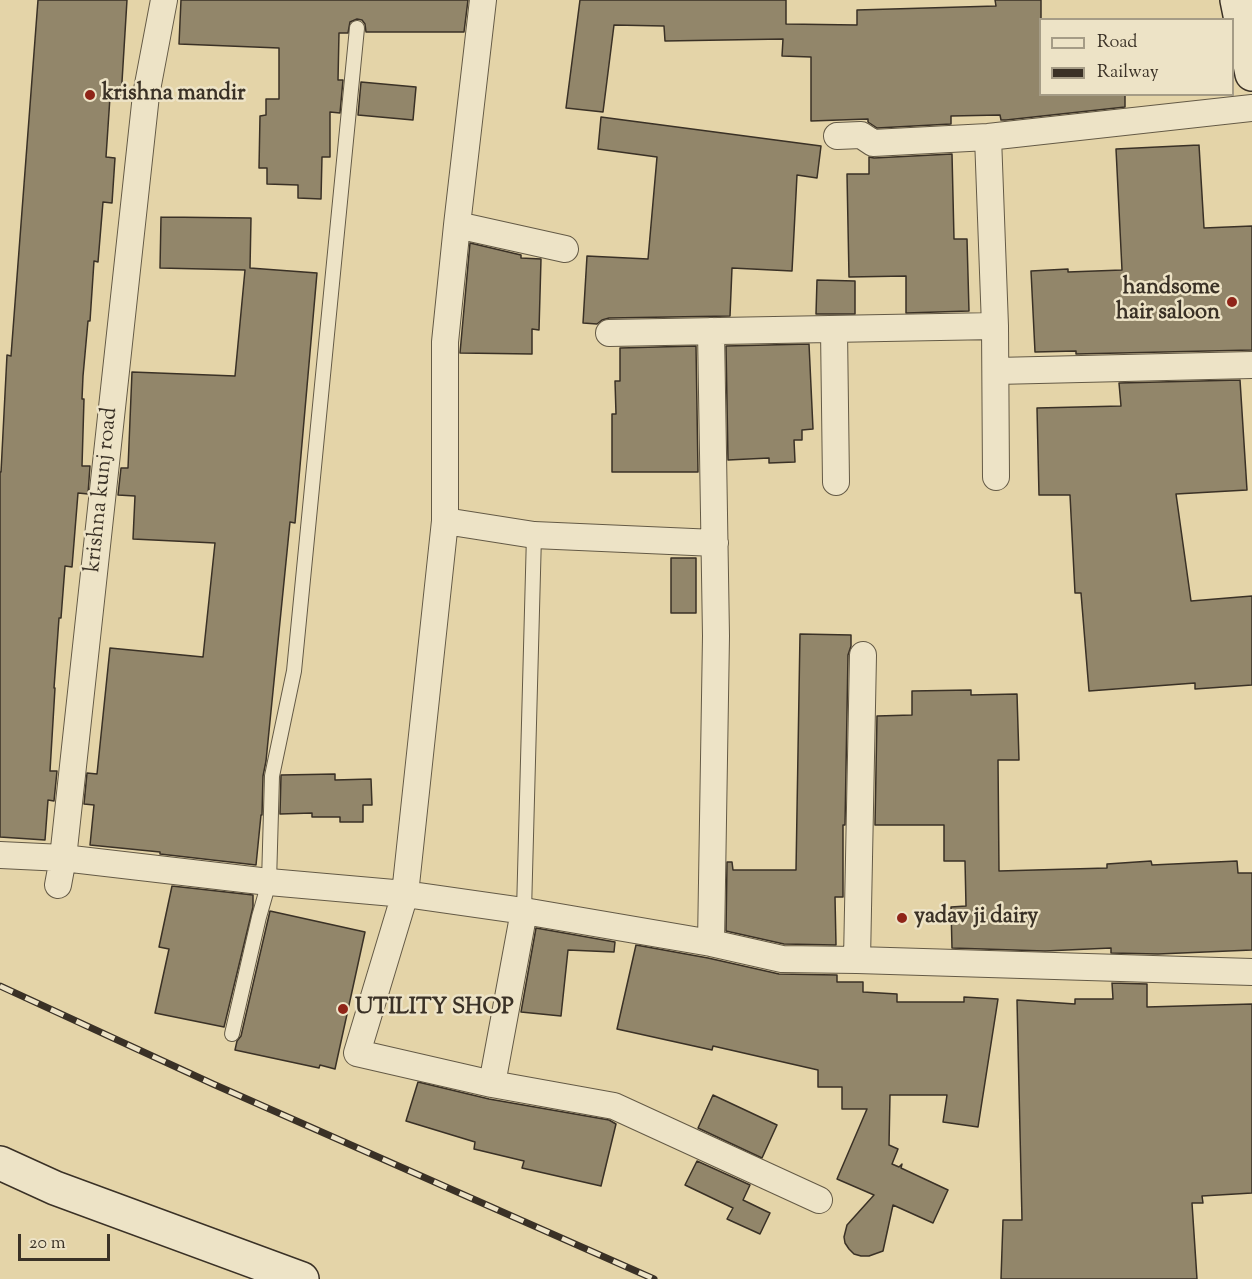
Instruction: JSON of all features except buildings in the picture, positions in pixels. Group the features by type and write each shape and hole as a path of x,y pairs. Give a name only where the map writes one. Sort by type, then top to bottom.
{"main road":[{"path":"1236,0 1252,74"},
{"path":"0,1163 55,1188 302,1279"}],"street":[{"name":"krishna kunj road","path":"58,885 63,858 146,95 164,0"},
{"path":"483,0 445,342 445,521 405,894 357,1053 492,1084 614,1106 819,1200"},
{"path":"837,136 861,135 873,143 988,137 1252,108"},
{"path":"988,137 995,326 996,477"},
{"path":"457,225 565,249"},
{"path":"609,333 995,326"},
{"path":"834,330 836,482"},
{"path":"711,331 716,636 711,943"},
{"path":"996,371 1252,365"},
{"path":"445,521 534,535 715,543"},
{"path":"857,960 863,656"},
{"path":"0,855 63,858 269,882 405,894 524,911 711,943 782,959 1252,972"},
{"path":"492,1084 524,911"}],"lane":[{"path":"232,1034 269,882 272,776 294,671 357,27"},
{"path":"524,911 534,535"}],"railway":[{"path":"0,986 213,1084 654,1279"}],"place":[{"name":"krishna mandir","path":"90,95"},
{"name":"handsome hair saloon","path":"1232,302"},
{"name":"yadav ji dairy","path":"902,918"},
{"name":"UTILITY SHOP","path":"343,1009"}]}
